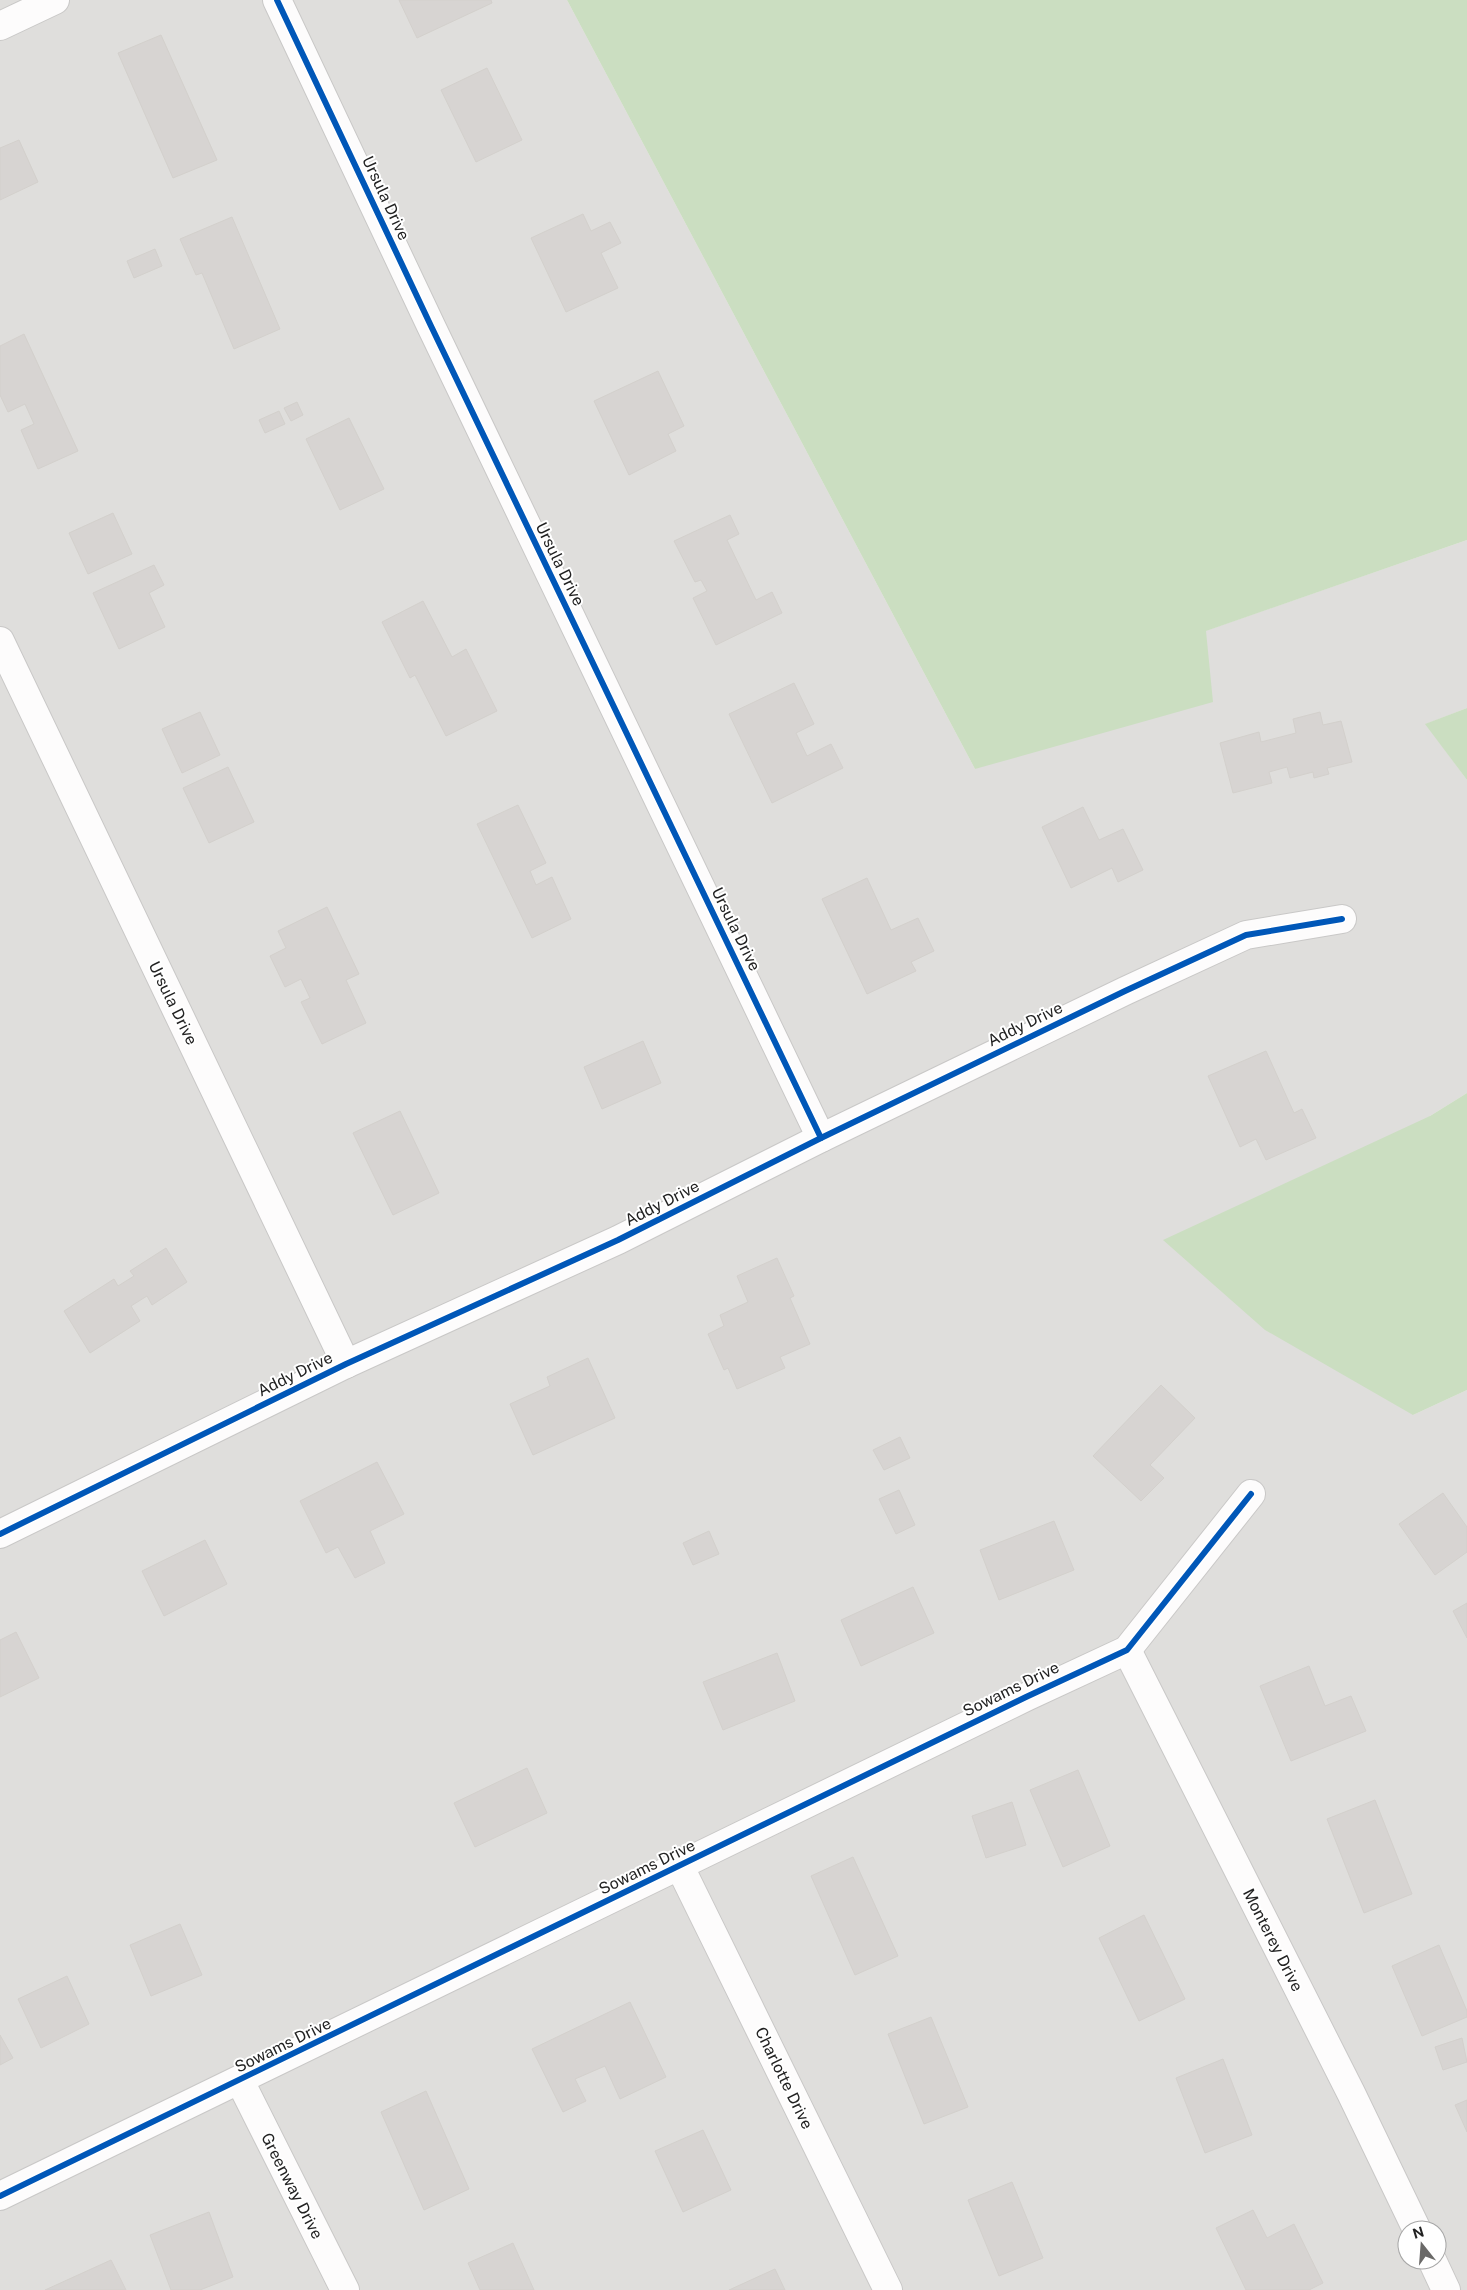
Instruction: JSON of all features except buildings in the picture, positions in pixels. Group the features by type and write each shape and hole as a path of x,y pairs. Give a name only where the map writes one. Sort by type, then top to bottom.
{"street":[{"path":"0,26 54,0"},
{"name":"Ursula Drive","path":"277,0 431,326 821,1138"},
{"name":"Ursula Drive","path":"0,641 346,1364"},
{"name":"Addy Drive","path":"0,1534 346,1364 618,1240 821,1138 1125,991 1246,935 1342,919"},
{"name":"Sowams Drive","path":"0,2196 240,2081 1026,1697 1127,1650 1251,1494"},
{"name":"Monterey Drive","path":"1127,1650 1351,2093 1412,2220"},
{"name":"Charlotte Drive","path":"680,1867 888,2290"},
{"name":"Greenway Drive","path":"240,2081 345,2290"},
{"path":"1437,2270 1446,2290"}],"shaded area":[{"path":"0,0 567,0 975,769 1205,631 1467,540 1467,708 1426,724 1467,780 1467,1093 1430,1116 1413,1415 1467,1390 1467,2290 0,2290"}],"green space":[{"path":"567,0 1467,0 1467,540 1206,631 1213,702 975,769"},
{"path":"1467,708 1467,780 1425,724"},
{"path":"1467,1093 1467,1390 1413,1415 1265,1330 1163,1240 1430,1116"}],"cycle path":[{"path":"277,0 431,326 821,1138"},
{"path":"0,1534 346,1364 618,1240 821,1138 1125,991 1246,935 1342,919"},
{"path":"0,2196 1026,1697 1127,1650 1251,1494"}]}
